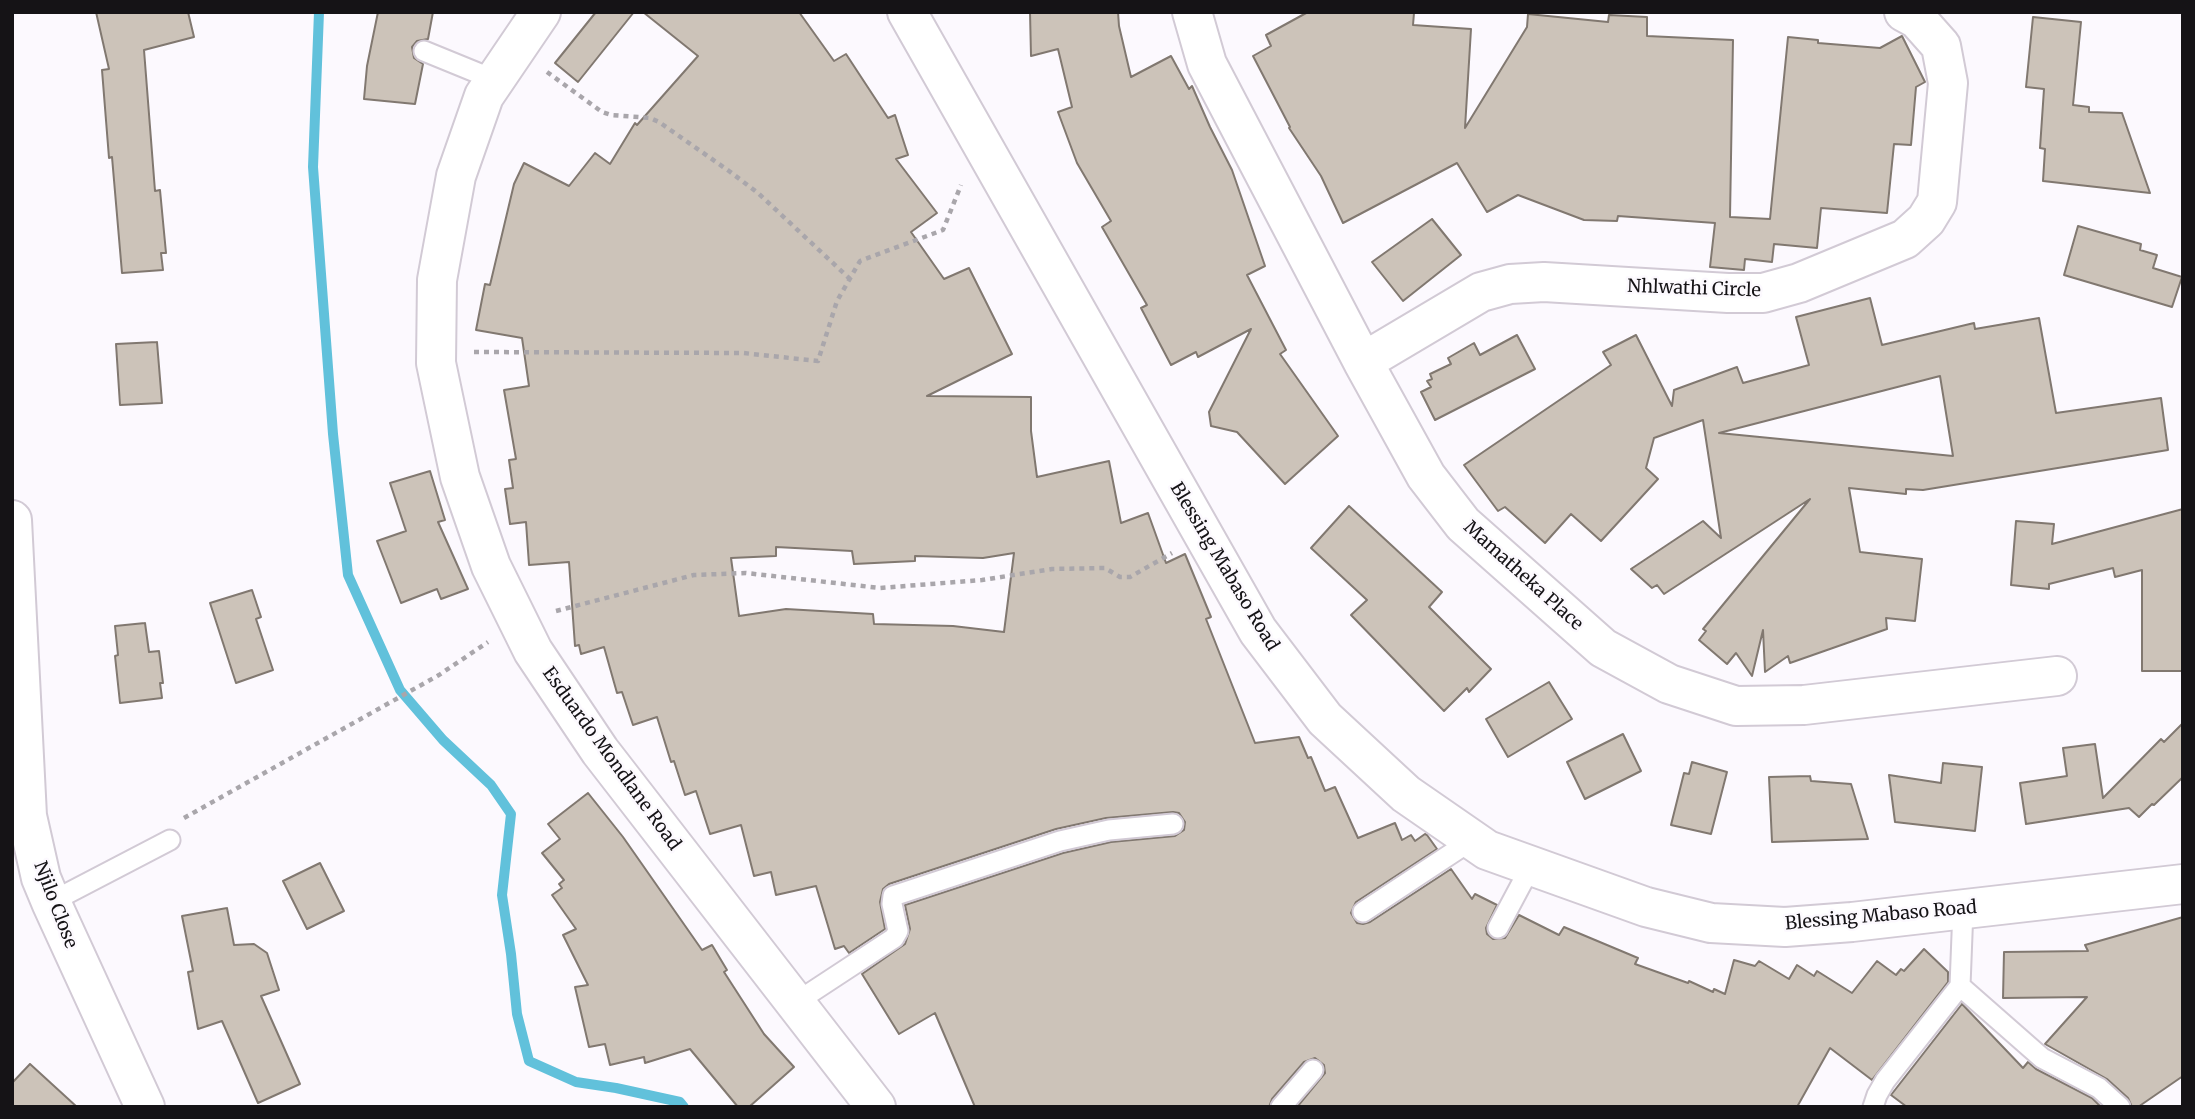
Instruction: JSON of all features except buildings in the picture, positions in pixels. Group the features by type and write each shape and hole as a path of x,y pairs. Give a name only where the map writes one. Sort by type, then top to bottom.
{"street":[{"name":"Esduardo Mondlane Road","path":"541,12 484,96 456,176 436,280 436,363 460,477 491,566 533,651 600,751 876,1107"},
{"name":"Blessing Mabaso Road","path":"906,12 1258,631 1325,719 1406,794 1472,840 1487,850 1646,907 1711,923 1785,927 1852,922 2183,884"},
{"name":"Mamatheka Place","path":"1192,12 1207,64 1363,362 1426,476 1463,524 1602,649 1669,684 1736,706 1804,705 2057,676"},
{"name":"Nhlwathi Circle","path":"1363,362 1481,292 1510,284 1544,282 1763,293 1799,283 1905,239 1926,219 1937,202 1948,83 1941,46 1917,19 1905,12"},
{"name":"Njilo Close","path":"12,520 27,816 41,878 145,1107"}],"lane":[{"path":"424,51 505,65"},
{"path":"795,1003 894,938 898,931 892,904 893,896 1060,841 1109,830 1173,824"},
{"path":"51,902 170,840"},
{"path":"1363,912 1472,840"},
{"path":"1498,928 1531,866"},
{"path":"1873,1107 1885,1081 1959,986 1962,909"},
{"path":"1959,986 2042,1058 2099,1088 2120,1107"},
{"path":"1281,1107 1313,1070"}],"path":[{"path":"505,65 602,112 650,118 659,122 758,193 850,279"},
{"path":"436,352 743,353 818,361 837,302 860,261 943,230 963,181 988,157"},
{"path":"170,840 177,822 439,675 518,621 673,580 715,573 746,573 880,588 982,580 1052,569 1105,568 1120,577 1130,577 1203,534"}],"waterway":[{"path":"319,12 313,167 333,434 348,575 400,690 443,740 491,785 511,814 502,895 517,1014 529,1061 576,1082 680,1102 684,1107"}]}
